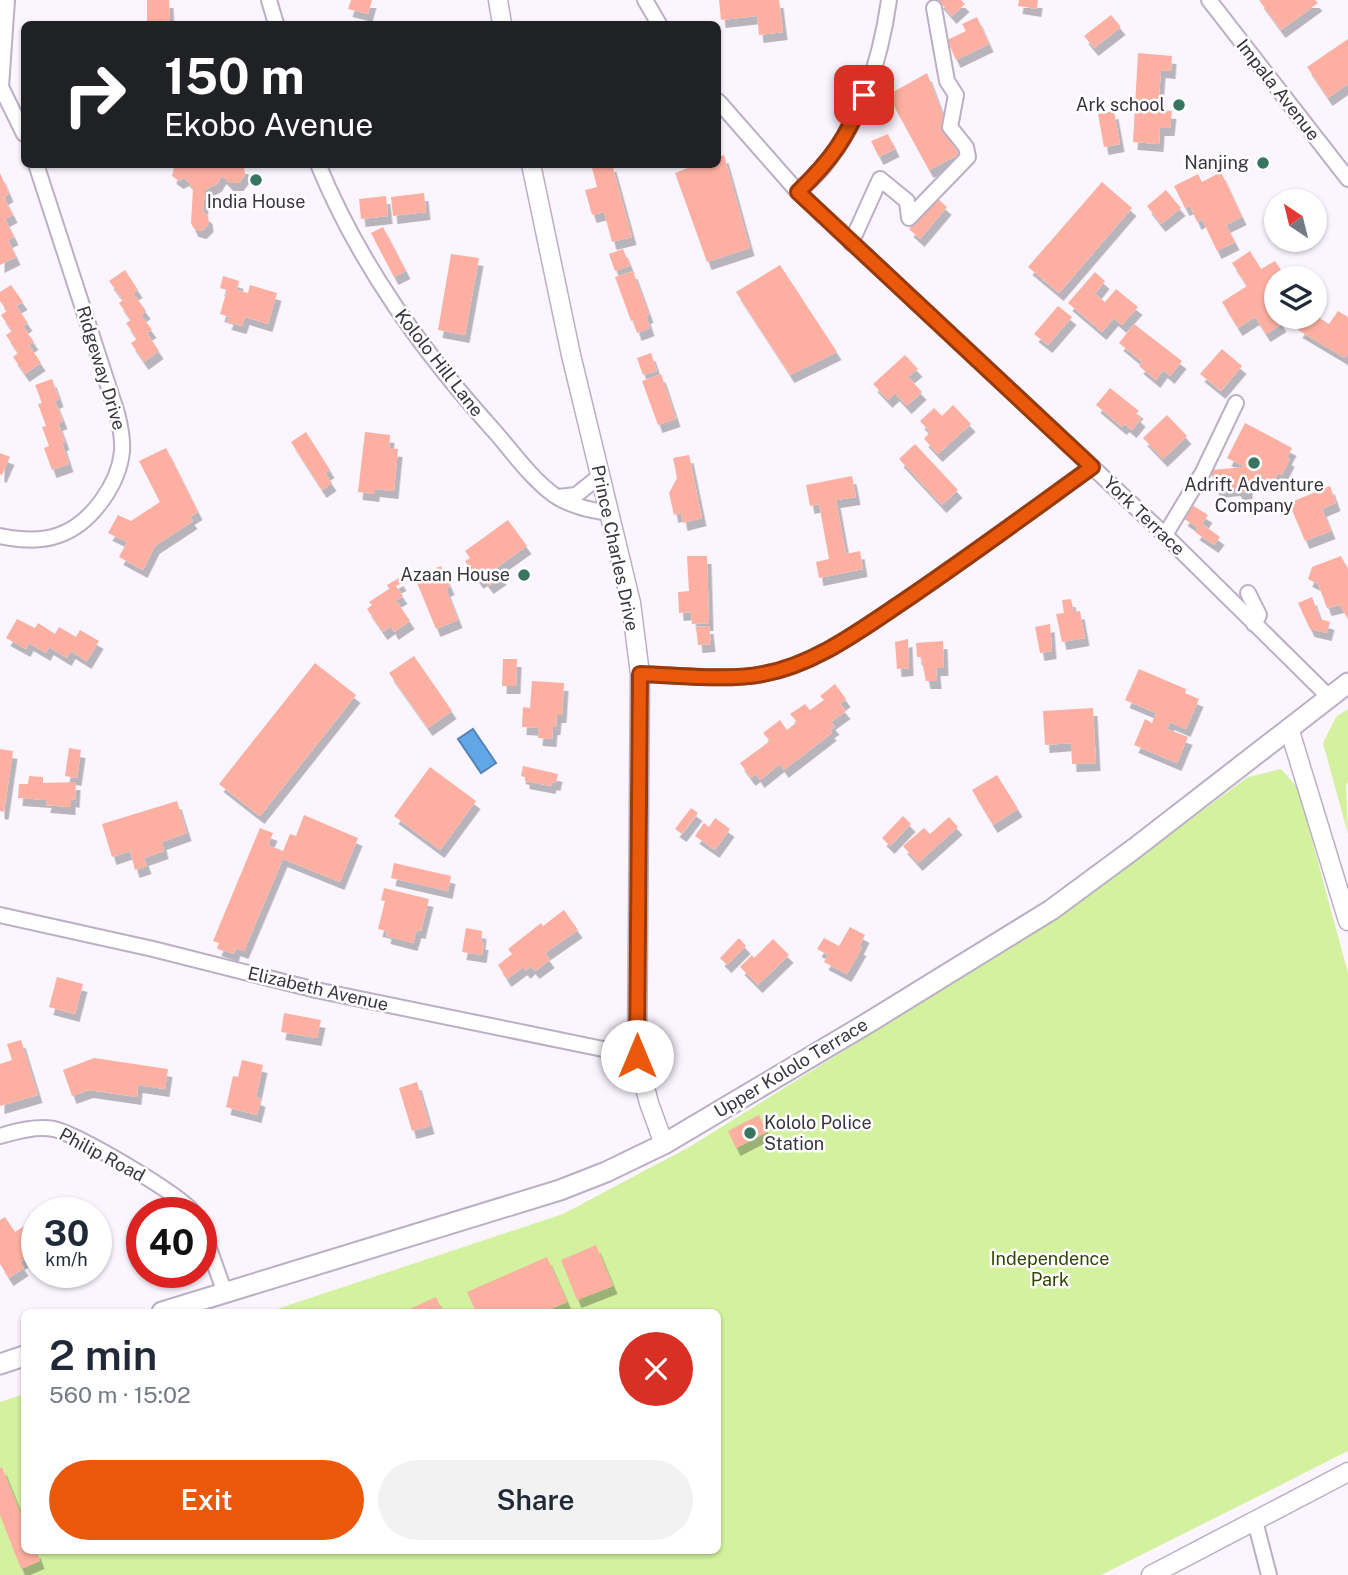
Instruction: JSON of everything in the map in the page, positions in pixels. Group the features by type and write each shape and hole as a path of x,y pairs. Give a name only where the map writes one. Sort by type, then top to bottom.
{"main road":[{"name":"Upper Kololo Terrace","path":"172,1309 560,1190 606,1172 664,1144 1051,910 1348,684"},
{"path":"0,1364 21,1357"}],"street":[{"path":"7,0 1,89 21,128"},
{"path":"270,0 275,21"},
{"path":"498,0 502,21"},
{"path":"645,0 657,21"},
{"path":"798,192 826,164 842,143 855,117 876,62 889,0"},
{"name":"Impala Avenue","path":"1209,0 1348,178"},
{"path":"851,243 880,179 907,201 909,218 968,157 966,147 950,127 956,95 947,81 933,8"},
{"name":"York Terrace","path":"721,104 798,192 1164,535 1329,697"},
{"name":"Ridgeway Drive","path":"0,536 37,540 60,535 76,526 104,496 120,465 123,449 117,413 37,168"},
{"name":"Kololo Hill Lane","path":"320,168 335,206 408,328 479,415 557,497 578,507 609,513"},
{"name":"Prince Charles Drive","path":"532,168 571,355 631,603 640,674 637,1056 649,1103 664,1144"},
{"path":"1164,535 1203,472 1236,403"},
{"path":"640,674 761,675 818,654 856,633 925,587 1092,467"},
{"path":"557,497 576,495 600,476"},
{"path":"1248,593 1259,615 1254,624"},
{"path":"1289,728 1345,898 1348,922"},
{"name":"Elizabeth Avenue","path":"0,915 153,949 316,990 637,1056"},
{"name":"Philip Road","path":"0,1136 32,1128 53,1129 72,1136 176,1197"},
{"path":"217,1271 225,1293"},
{"path":"1151,1575 1348,1472"},
{"path":"1255,1521 1269,1575"}],"green space":[{"path":"1348,709 1348,834 1323,743 1336,717"},
{"name":"Independence Park","path":"1281,769 1298,788 1348,973 1348,1451 1101,1575 0,1575 0,1402 21,1395 21,1554 721,1554 721,1309 277,1309 563,1214 691,1146 1046,925 1248,777"}],"water":[{"path":"473,729 496,763 481,773 458,739"}],"building":[{"path":"147,0 169,0 170,21 147,21"},
{"path":"351,0 372,0 368,14 348,9"},
{"path":"719,0 779,0 783,32 759,35 757,16 721,20"},
{"path":"938,0 961,0 965,4 952,16"},
{"path":"1019,0 1038,0 1037,9 1018,6"},
{"path":"1259,0 1315,0 1318,3 1281,30"},
{"path":"1111,15 1121,27 1094,48 1084,36"},
{"path":"977,17 989,44 956,60 947,40 966,31 962,24"},
{"path":"1348,39 1348,84 1328,98 1307,67"},
{"path":"1138,53 1172,56 1171,71 1161,70 1158,110 1172,111 1170,128 1160,128 1159,144 1133,142"},
{"path":"927,73 958,155 929,170 888,95"},
{"path":"1114,111 1120,144 1104,147 1098,114"},
{"path":"888,134 895,149 879,157 871,141"},
{"path":"724,155 750,248 707,262 675,173 688,168 721,168 721,156"},
{"path":"174,168 244,168 245,175 239,183 229,183 222,176 217,184 205,190 203,212 208,216 209,224 202,231 194,229 191,223 193,188 185,178 179,181 172,176"},
{"path":"592,168 613,168 632,237 612,242 604,212 592,215 585,190 597,187"},
{"path":"1221,172 1242,217 1226,225 1235,242 1217,251 1202,219 1197,222 1190,206 1185,208 1174,186 1198,174 1202,182"},
{"path":"0,173 9,194 4,197 13,215 5,219 14,237 8,240 16,257 0,265"},
{"path":"1102,182 1132,208 1059,293 1028,267"},
{"path":"1166,190 1181,208 1161,224 1147,206"},
{"path":"424,193 426,212 393,216 391,197"},
{"path":"386,196 388,216 361,219 359,199"},
{"path":"936,197 947,207 920,239 909,229"},
{"path":"383,227 406,271 394,277 371,233"},
{"path":"623,249 630,266 615,271 609,254"},
{"path":"1250,251 1261,269 1264,267 1264,329 1274,329 1266,334 1255,317 1238,328 1222,302 1247,286 1232,263"},
{"path":"451,254 479,258 465,335 438,330"},
{"path":"780,265 837,352 790,375 736,292"},
{"path":"125,270 138,290 133,293 146,311 141,315 152,330 147,333 159,351 144,362 131,343 137,339 126,323 131,320 119,303 123,300 109,281"},
{"path":"633,271 649,315 646,316 650,328 637,333 615,277"},
{"path":"1095,272 1105,281 1095,294 1105,302 1116,289 1138,307 1122,325 1114,318 1102,332 1068,303"},
{"path":"223,276 239,281 237,290 248,293 250,285 277,293 268,324 245,317 242,326 227,322 229,317 220,314 227,290 220,288"},
{"path":"11,285 23,302 16,306 28,323 23,326 34,342 29,345 41,363 25,374 13,357 18,353 6,335 12,331 1,315 7,311 0,301 0,292"},
{"path":"1058,306 1072,317 1048,345 1034,334"},
{"path":"1338,311 1348,317 1348,353 1345,358 1298,330 1327,329 1327,323 1329,324"},
{"path":"1134,324 1182,361 1170,376 1163,370 1156,380 1139,366 1142,362 1119,343"},
{"path":"1222,349 1242,366 1221,391 1200,374"},
{"path":"651,353 657,371 643,375 637,358"},
{"path":"905,355 918,369 908,377 922,392 907,406 895,393 888,400 873,384"},
{"path":"661,374 676,419 658,425 642,381"},
{"path":"52,379 59,399 55,401 63,421 58,423 69,464 52,470 44,448 49,446 42,427 46,426 38,404 42,403 35,385"},
{"path":"1110,388 1139,411 1136,414 1141,419 1132,430 1125,424 1122,427 1096,405"},
{"path":"953,405 971,424 938,454 924,439 930,432 920,421 934,408 942,416"},
{"path":"1167,415 1187,436 1163,459 1143,438"},
{"path":"1245,423 1292,448 1287,457 1290,459 1282,475 1278,473 1273,483 1257,474 1259,478 1248,485 1248,491 1239,493 1236,488 1215,490 1211,470 1245,467 1227,458"},
{"path":"306,432 330,470 325,473 332,483 322,490 291,442"},
{"path":"365,432 390,435 389,448 398,449 394,491 375,489 375,494 358,492"},
{"path":"915,444 958,490 942,505 899,459"},
{"path":"166,448 198,512 190,517 193,521 155,546 143,570 119,557 127,542 108,533 118,515 131,521 160,502 139,461"},
{"path":"0,453 10,457 2,475 0,474"},
{"path":"689,455 702,518 683,523 681,513 674,515 669,493 677,478 673,458"},
{"path":"852,476 856,497 836,500 846,554 860,551 863,569 819,578 816,562 829,559 819,504 810,506 806,485"},
{"path":"1330,486 1336,503 1322,509 1331,531 1305,541 1289,503"},
{"path":"1192,505 1208,515 1202,524 1220,537 1214,545 1195,532 1198,528 1183,518"},
{"path":"508,520 527,546 496,568 502,577 489,586 483,578 479,581 465,561 470,558 465,551"},
{"path":"687,556 707,556 709,623 692,624 691,612 679,613 678,592 689,591"},
{"path":"1341,556 1348,569 1348,619 1340,605 1327,608 1318,584 1308,579 1312,567"},
{"path":"441,566 450,587 446,589 458,620 436,629 415,578"},
{"path":"399,578 402,583 396,586 403,596 396,600 410,621 394,632 391,626 383,632 367,609 372,605 369,602 389,589 387,585"},
{"path":"1312,597 1320,619 1330,622 1327,633 1310,629 1298,603"},
{"path":"1071,599 1074,612 1080,611 1085,638 1062,642 1056,614 1064,613 1062,600"},
{"path":"17,619 35,628 38,623 55,634 59,627 76,637 80,630 99,641 87,661 71,651 67,658 49,647 46,653 29,643 26,649 6,638"},
{"path":"1050,624 1052,651 1040,653 1035,627"},
{"path":"709,626 711,644 698,645 696,627"},
{"path":"908,639 909,668 897,669 895,642"},
{"path":"943,641 944,668 936,668 937,681 926,681 921,657 917,657 916,643"},
{"path":"414,656 452,711 428,728 389,673"},
{"path":"503,659 517,659 516,686 502,686"},
{"path":"315,663 356,695 260,816 219,784"},
{"path":"1139,669 1186,689 1185,693 1199,699 1186,729 1170,722 1167,729 1188,737 1177,763 1134,745 1145,719 1152,723 1156,713 1125,700"},
{"path":"532,681 564,683 562,715 557,715 552,739 538,738 539,728 522,727 523,707 530,708"},
{"path":"835,684 846,699 840,704 846,711 831,722 835,727 830,730 832,733 784,770 780,764 760,780 756,774 751,778 740,763 770,741 763,733 780,720 787,730 797,722 790,714 805,704 810,710 824,700 820,696"},
{"path":"1093,708 1096,763 1072,764 1071,743 1045,745 1043,711"},
{"path":"69,748 81,750 77,778 65,776"},
{"path":"0,749 13,751 4,812 0,811"},
{"path":"523,766 558,774 556,783 552,782 551,786 525,781 525,777 521,776"},
{"path":"430,767 476,801 440,850 394,816"},
{"path":"997,775 1018,809 993,825 972,790"},
{"path":"29,776 43,777 43,783 76,782 75,800 71,799 71,807 46,805 47,800 18,798 19,784 28,784"},
{"path":"177,801 187,833 162,842 164,851 144,858 147,866 135,870 130,851 112,857 102,824"},
{"path":"691,808 698,813 682,834 675,829"},
{"path":"304,815 358,838 340,882 283,859 244,951 236,948 234,954 217,948 219,943 213,941 260,828 273,833 268,845 283,851 290,834 296,836"},
{"path":"903,816 911,824 890,846 882,838"},
{"path":"949,817 958,827 918,863 903,846 924,828 930,834"},
{"path":"715,818 730,829 715,850 695,836 704,823 709,827"},
{"path":"394,863 451,876 448,891 391,878"},
{"path":"384,888 429,899 421,931 417,930 413,943 386,936 387,931 378,929 385,901 381,900"},
{"path":"564,910 578,930 545,953 550,960 535,971 531,966 526,971 523,967 507,979 498,965 512,954 508,949 541,923 543,926"},
{"path":"850,927 865,935 859,947 862,948 847,974 824,962 828,955 817,949 824,938 839,946"},
{"path":"466,928 482,931 482,955 462,952"},
{"path":"739,938 746,946 727,965 720,958"},
{"path":"773,939 789,955 758,985 740,967 752,955 754,958"},
{"path":"57,977 83,984 75,1014 49,1007"},
{"path":"284,1013 321,1020 317,1038 281,1032"},
{"path":"21,1040 38,1095 0,1106 0,1064 12,1060 7,1044"},
{"path":"94,1058 168,1069 165,1089 138,1085 137,1097 89,1090 72,1096 63,1070"},
{"path":"242,1060 263,1065 256,1097 261,1099 257,1115 226,1107 233,1076 238,1077"},
{"path":"417,1082 430,1126 412,1131 399,1088"},
{"path":"759,1115 767,1132 736,1148 728,1131"},
{"path":"5,1217 15,1232 21,1228 21,1270 9,1278 0,1264 0,1220"},
{"path":"596,1245 613,1286 577,1300 561,1260"},
{"path":"547,1257 567,1302 551,1309 475,1309 467,1292"},
{"path":"436,1297 442,1309 410,1309"},
{"path":"2,1467 21,1514 21,1554 37,1554 40,1561 21,1569 0,1515"}],"place":[{"name":"Ark school","path":"1179,105"},
{"name":"Nanjing","path":"1263,163"},
{"name":"India House","path":"256,180"},
{"name":"Adrift Adventure Company","path":"1254,463"},
{"name":"Azaan House","path":"524,575"},
{"name":"Kololo Police Station","path":"750,1133"}],"route":[{"path":"637,1056 640,674 761,675 818,654 856,633 925,587 1092,467 798,192 826,164 842,143 864,95"}]}
